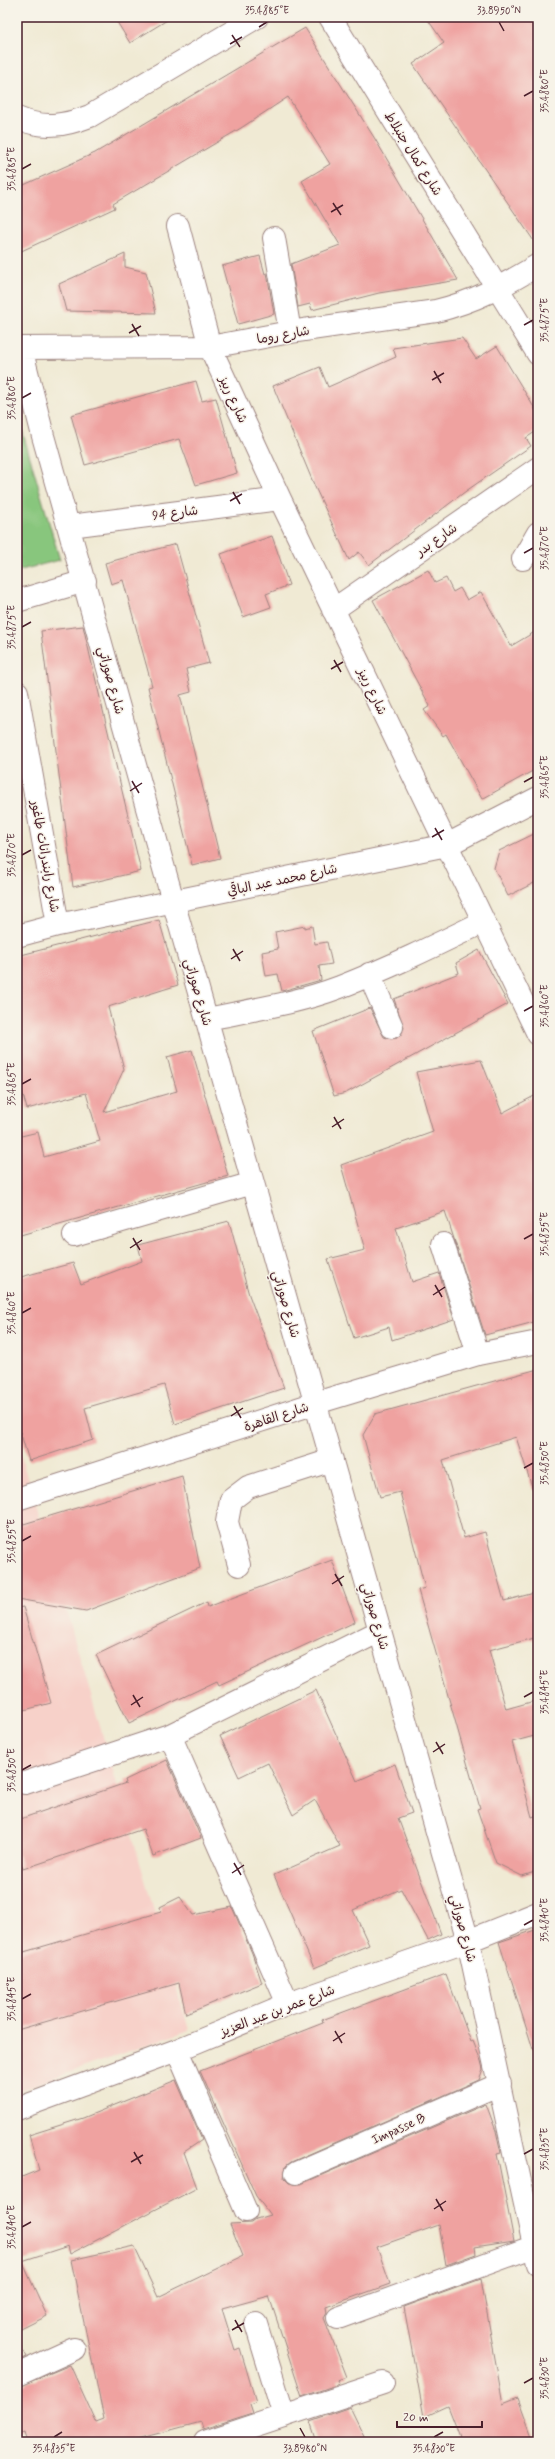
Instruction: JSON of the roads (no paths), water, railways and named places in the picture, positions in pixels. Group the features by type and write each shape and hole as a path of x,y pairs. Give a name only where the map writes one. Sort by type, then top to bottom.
{"street":[{"path":"17,118 33,124 49,126 69,124 90,116 257,17"},
{"name":"شارع كمال جنبلاط","path":"330,17 538,354"},
{"name":"شارع ربيز","path":"178,226 210,347 333,610 538,1034"},
{"path":"274,238 290,332"},
{"name":"شارع روما","path":"19,348 210,347 290,332 436,311 457,305 498,289 538,265"},
{"path":"29,381 43,361 60,347"},
{"name":"شارع صوراتي","path":"19,348 70,526 173,901 208,1019 253,1184 468,1941 536,2255"},
{"name":"شارع بدر","path":"333,610 538,468"},
{"name":"شارع 94","path":"70,526 280,498"},
{"path":"523,559 538,533"},
{"path":"17,601 85,581"},
{"name":"شارع رابندرانات طاغور","path":"17,692 58,925"},
{"name":"شارع محمد عبد الباقي","path":"17,936 58,925 447,845 538,798"},
{"path":"208,1019 308,997 340,987 418,954 483,922"},
{"path":"369,974 392,1027"},
{"path":"74,1235 253,1184"},
{"path":"443,1244 478,1354"},
{"name":"شارع القاهرة","path":"17,1499 316,1403 478,1354 538,1342"},
{"path":"239,1565 228,1522 231,1500 248,1487 332,1460"},
{"path":"25,1783 170,1736 380,1631"},
{"path":"170,1736 288,2004"},
{"name":"شارع عمر بن عبد العزيز","path":"17,2109 177,2050 288,2004 468,1941 538,1913"},
{"path":"177,2050 246,2211"},
{"name":"Impasse B","path":"296,2173 500,2084"},
{"path":"338,2318 536,2255"},
{"path":"256,2324 284,2416"},
{"path":"17,2375 74,2348"},
{"path":"204,2442 383,2383"}]}
